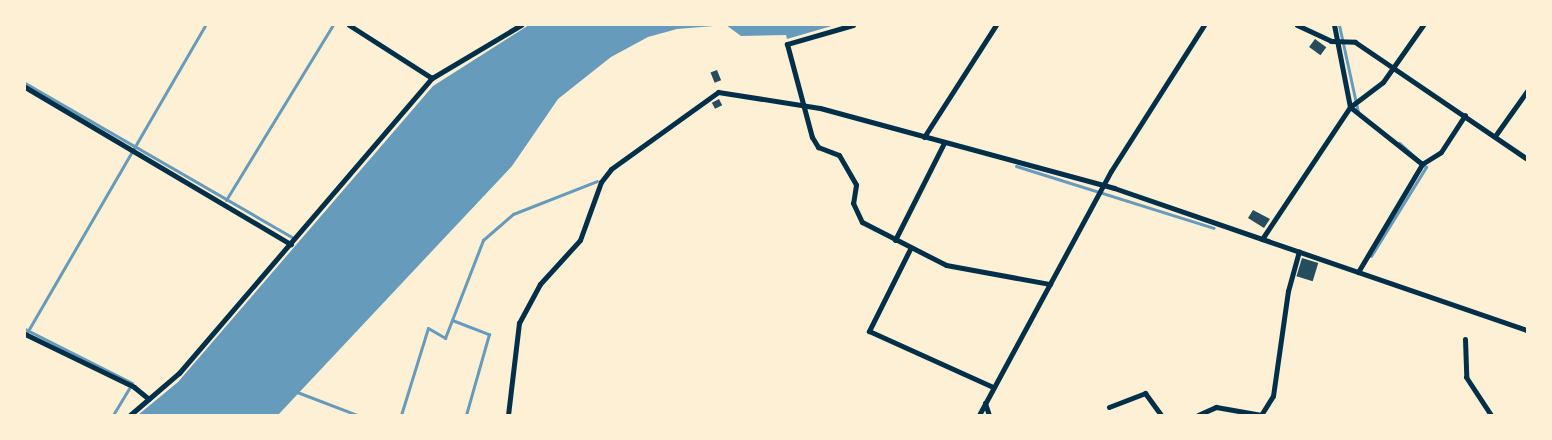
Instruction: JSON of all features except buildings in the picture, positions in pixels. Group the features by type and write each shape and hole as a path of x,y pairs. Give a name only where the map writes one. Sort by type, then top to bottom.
{"street":[{"path":"349,25 432,78"},
{"path":"130,415 179,373 432,78 521,25"},
{"path":"852,25 787,44 801,104 812,137 818,147 839,155 856,185 853,203 862,222 910,249 946,266 1050,284"},
{"path":"924,137 996,25"},
{"path":"979,415 1103,189 1204,25"},
{"path":"1297,25 1341,39 1391,68 1527,159"},
{"path":"1334,25 1341,39 1353,105 1423,163"},
{"path":"1262,239 1353,105 1391,68 1423,25"},
{"path":"25,87 291,244"},
{"path":"1495,136 1527,91"},
{"path":"508,415 519,323 540,284 574,249 590,205 611,169 718,92 801,104 924,137 1103,189 1299,251 1527,330"},
{"path":"1358,272 1423,163 1441,152 1465,116"},
{"path":"895,240 944,143"},
{"path":"910,249 869,331 993,387"},
{"path":"1198,415 1216,407 1261,415 1273,396 1288,291 1299,251"},
{"path":"27,334 150,399"},
{"path":"1465,339 1466,377 1490,407 1491,415"},
{"path":"1109,407 1145,393 1161,415"},
{"path":"985,403 989,415"}],"water":[{"path":"529,25 726,25 677,29 648,37 611,57 558,99 512,166 278,415 138,415 178,382 433,86"},
{"path":"726,25 835,25 787,39 786,35 741,36"}],"waterway":[{"path":"25,336 205,25"},
{"path":"226,200 333,25"},
{"path":"1339,25 1358,112"},
{"path":"25,83 292,237"},
{"path":"1371,256 1426,167 1399,143"},
{"path":"1016,166 1214,228"},
{"path":"401,415 428,328 445,338 483,240 513,214 597,181"},
{"path":"452,320 489,334 466,415"},
{"path":"25,329 132,383"},
{"path":"113,415 129,388"},
{"path":"297,392 357,415"}]}
